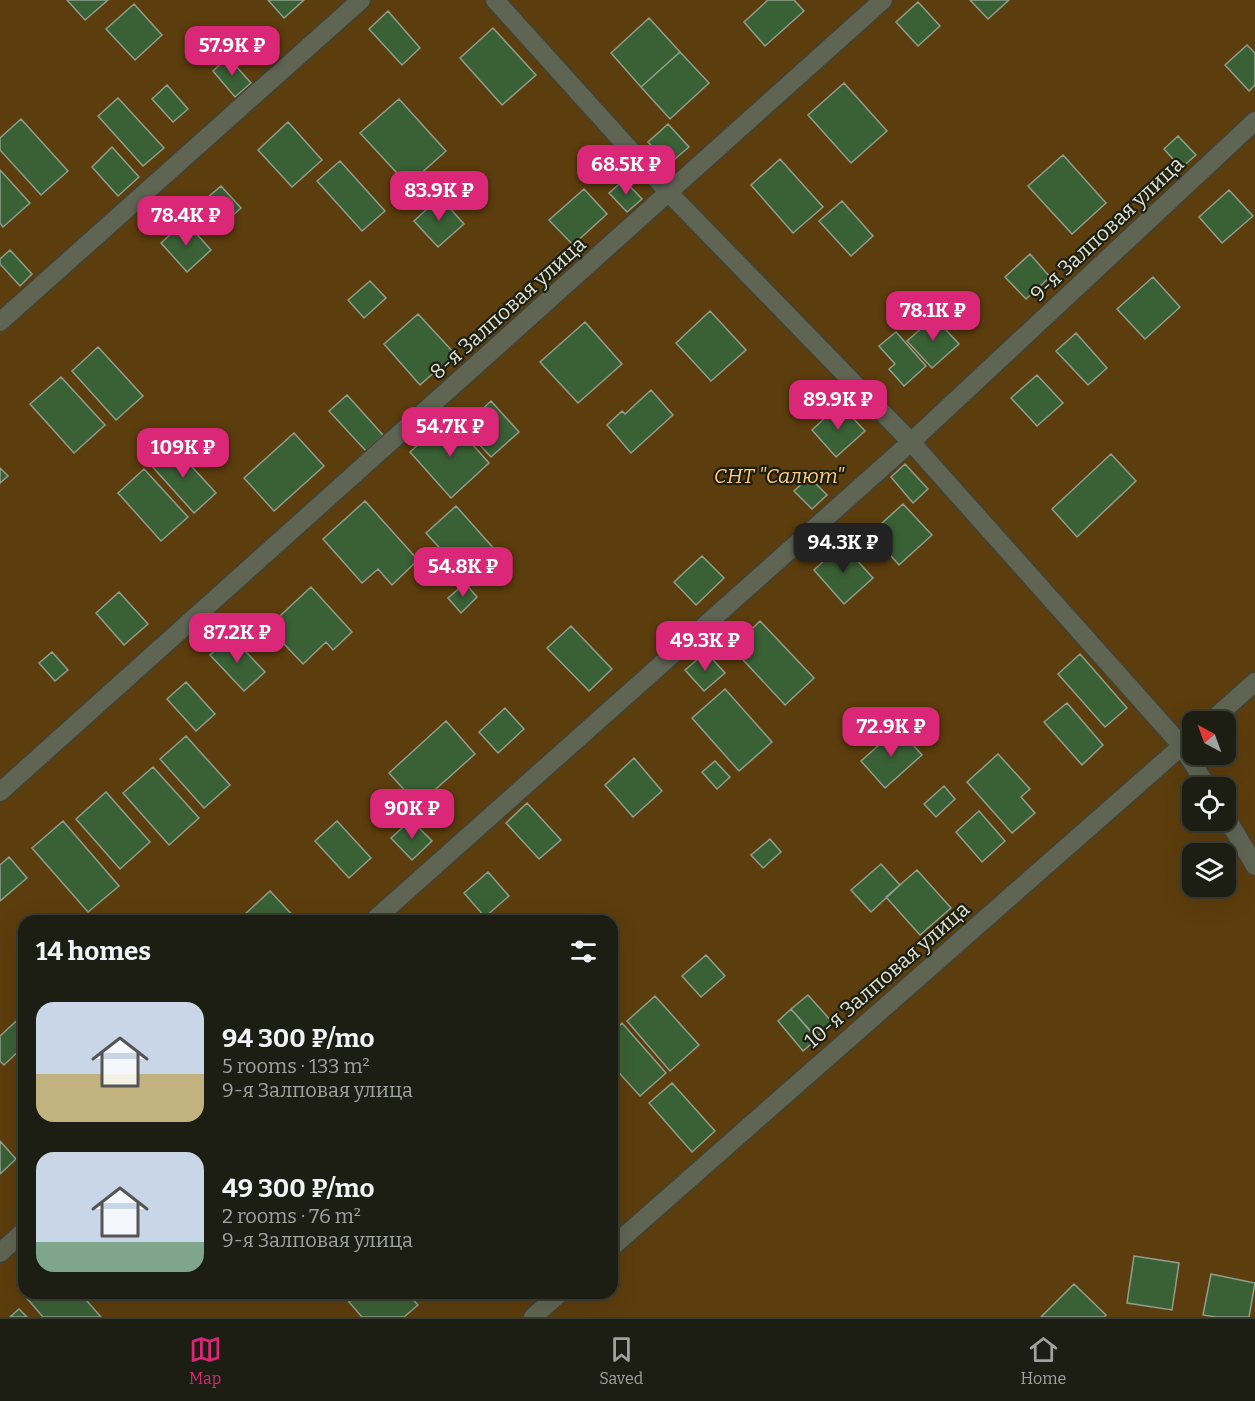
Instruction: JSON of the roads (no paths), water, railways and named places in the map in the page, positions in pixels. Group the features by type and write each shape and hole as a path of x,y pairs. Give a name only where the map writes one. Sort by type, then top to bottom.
{"street":[{"path":"0,322 361,0"},
{"path":"495,0 670,194 911,442 1182,736"},
{"name":"8-я Залповая улица","path":"0,792 670,194 883,0"},
{"name":"9-я Залповая улица","path":"380,915 911,442 1255,122"},
{"path":"1222,711 1255,682"},
{"name":"10-я Залповая улица","path":"618,1242 1182,745"},
{"path":"1234,831 1255,866"},
{"path":"0,1252 18,1236"},
{"path":"533,1317 553,1299"}],"park label":[{"name":"СНТ \"Салют\"","path":"779,476"}]}
